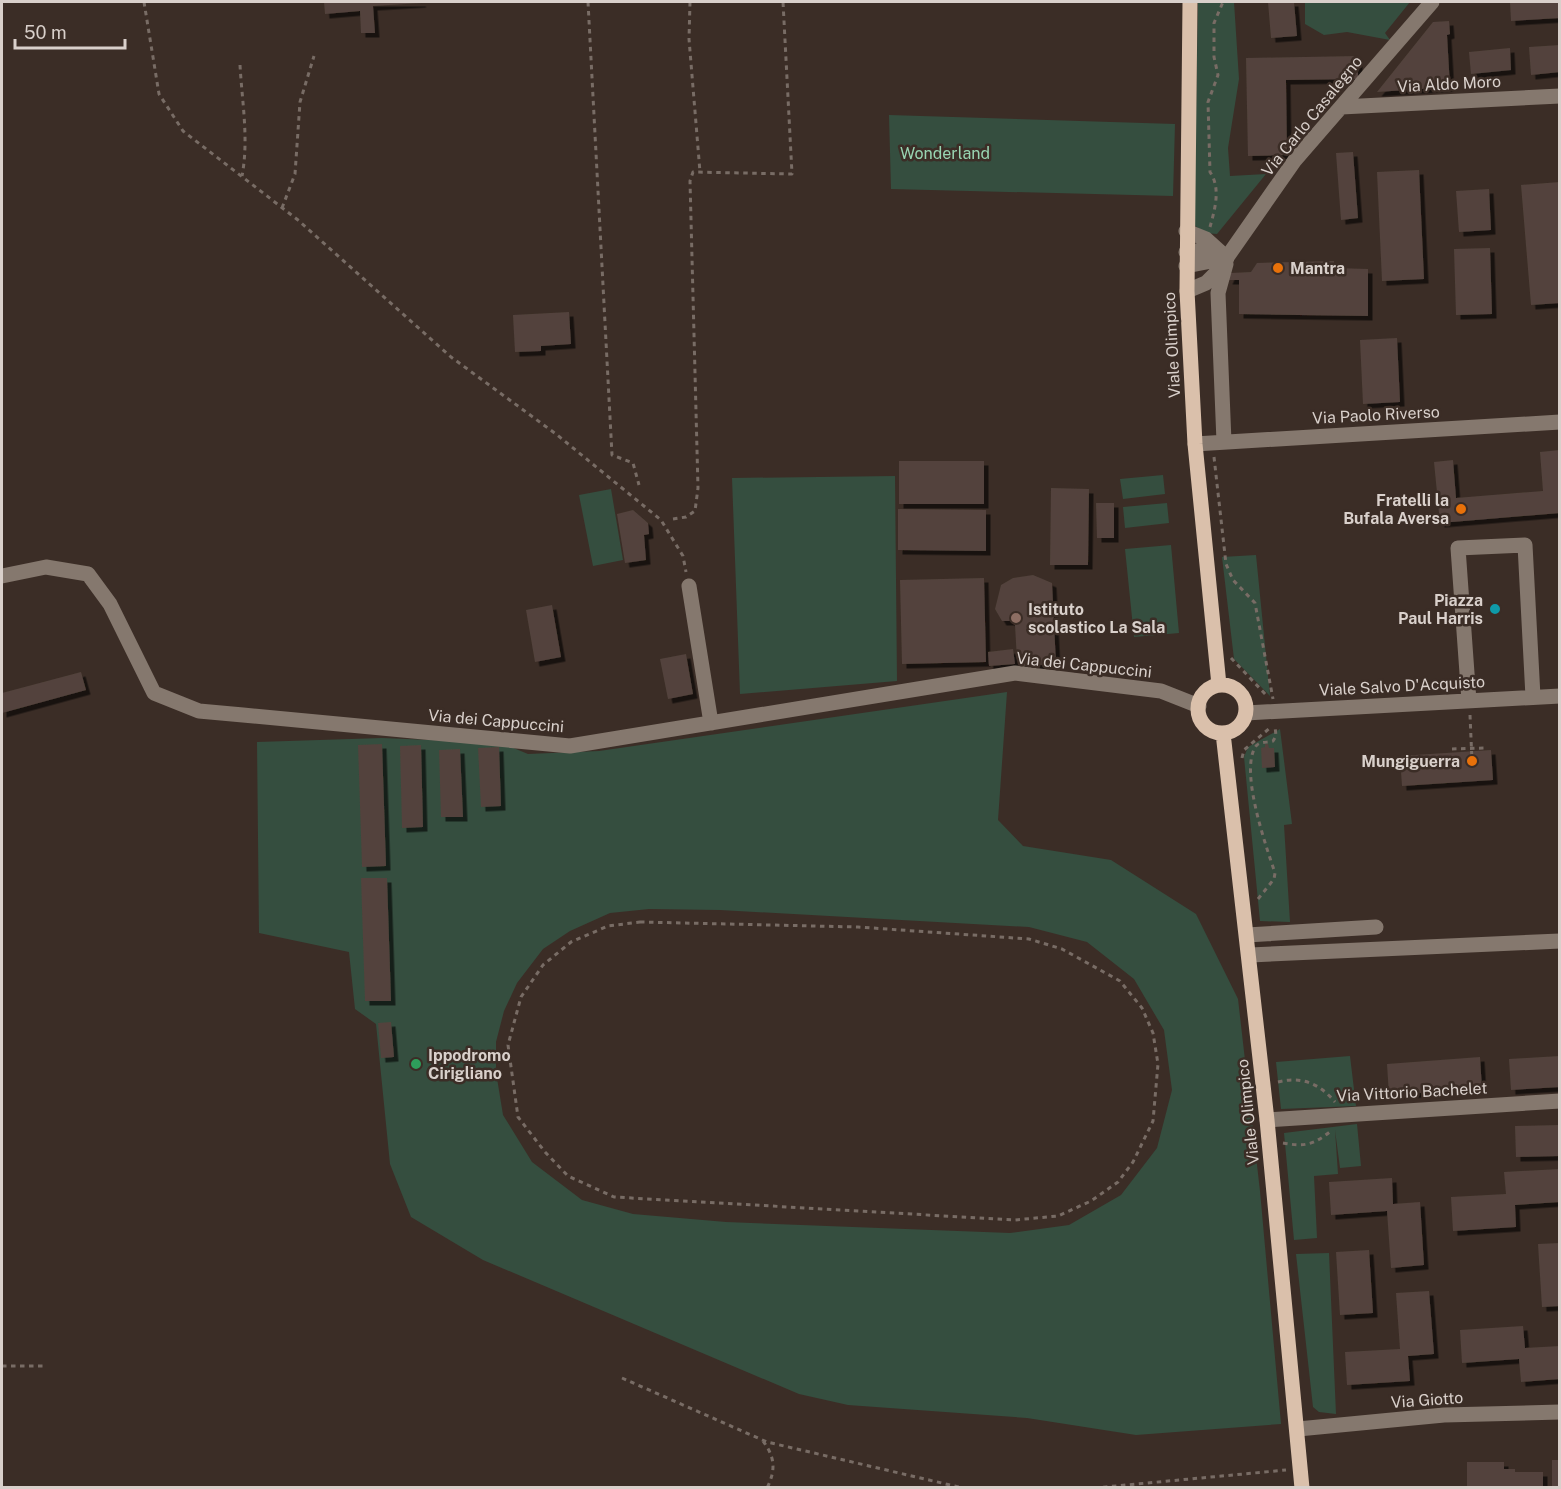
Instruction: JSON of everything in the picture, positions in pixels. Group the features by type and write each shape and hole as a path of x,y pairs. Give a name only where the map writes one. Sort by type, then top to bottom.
{"main road":[{"name":"Viale Olimpico","path":"1190,2 1187,291 1195,444 1219,685"},
{"path":"1219,685 1226,685 1239,692 1246,705 1246,713 1238,727 1223,733 1215,732 1202,722 1199,706 1205,692 1219,685"},
{"name":"Viale Olimpico","path":"1223,733 1268,1120 1302,1488"}],"street":[{"name":"Via Carlo Casalegno","path":"1187,291 1206,283 1284,186 1295,160 1432,2"},
{"name":"Via Aldo Moro","path":"1341,107 1560,96"},
{"path":"1186,231 1206,239 1227,258"},
{"path":"1186,259 1205,250 1227,258"},
{"path":"1224,442 1218,293 1227,258"},
{"name":"Via Paolo Riverso","path":"1195,444 1560,422"},
{"path":"1469,701 1458,549 1525,545 1533,698"},
{"name":"Via dei Cappuccini","path":"2,576 46,567 88,574 111,604 154,693 199,711 570,746 1015,673 1161,691 1199,706"},
{"path":"689,586 711,723"},
{"name":"Viale Salvo D'Acquisto","path":"1246,713 1560,696"},
{"path":"1247,935 1376,927"},
{"path":"1250,955 1560,941"},
{"name":"Via Vittorio Bachelet","path":"1268,1120 1560,1101"},
{"name":"Via Giotto","path":"1298,1429 1444,1415 1560,1412"}],"path":[{"path":"144,2 159,94 183,131 282,208 450,357 556,434 661,520 683,556 689,586"},
{"path":"588,2 612,455 633,463 639,485"},
{"path":"690,2 689,39 700,172"},
{"path":"673,519 686,517 695,511 698,488 690,182 693,172 792,174 783,2"},
{"path":"282,208 295,174 300,102 314,56"},
{"path":"240,65 245,118 245,160 242,176"},
{"path":"1469,701 1470,747 1473,761"},
{"path":"1452,749 1484,748"},
{"path":"640,922 858,927 1029,939 1062,949 1120,981 1143,1008 1153,1033 1158,1064 1153,1121 1133,1162 1118,1182 1091,1201 1058,1216 1015,1220 614,1197 568,1176 545,1152 518,1117 508,1045 521,997 543,965 571,942 608,926 640,922"},
{"path":"2,1366 44,1366"},
{"path":"622,1378 762,1440 963,1488"},
{"path":"762,1440 773,1457 774,1465 767,1488"},
{"path":"1094,1488 1300,1468"}],"green space":[{"path":"1198,2 1234,2 1239,79 1228,148 1230,176 1266,174 1217,234 1205,233 1194,225"},
{"path":"1305,2 1410,2 1385,33 1390,40 1347,32 1324,35 1305,24"},
{"name":"Wonderland","path":"889,115 1175,124 1173,196 891,189"},
{"path":"1163,475 1165,494 1123,499 1120,479"},
{"path":"895,476 897,681 740,694 732,478"},
{"path":"611,489 623,560 593,566 579,495"},
{"path":"1167,503 1169,523 1125,528 1123,507"},
{"path":"1171,545 1179,633 1134,637 1125,549"},
{"path":"1256,555 1270,696 1234,659 1222,557"},
{"name":"Ippodromo Cirigliano","path":"1007,692 998,820 1023,846 1111,860 1196,914 1238,999 1260,1191 1281,1424 1136,1435 1027,1418 848,1405 799,1394 483,1260 411,1217 390,1164 376,1024 355,1009 349,952 259,933 257,742 382,738 501,743 528,754 599,751","holes":["649,909 720,910 1029,927 1087,942 1134,979 1164,1030 1172,1090 1157,1148 1121,1195 1069,1225 1010,1233 726,1222 633,1214 582,1200 532,1162 503,1115 496,1072 496,1042 504,1011 517,983 543,949 570,931 610,913"]},
{"path":"1280,729 1292,824 1284,825 1290,922 1260,921 1244,757 1248,747"},
{"path":"1350,1056 1356,1106 1281,1109 1276,1062"},
{"path":"1357,1124 1361,1166 1340,1168 1335,1130 1338,1174 1314,1176 1317,1238 1294,1240 1284,1133"},
{"path":"1329,1253 1336,1414 1319,1412 1313,1407 1296,1254"}],"building":[{"path":"324,2 422,3 373,6 375,33 361,33 360,11 325,14"},
{"path":"1268,2 1294,2 1297,36 1271,38"},
{"path":"1510,2 1560,2 1560,18 1511,21"},
{"path":"1449,21 1450,34 1447,35 1450,87 1377,92 1433,22"},
{"path":"1560,45 1560,72 1531,75 1529,47"},
{"path":"1510,48 1511,70 1471,74 1469,52"},
{"path":"1358,56 1358,79 1286,80 1287,155 1248,156 1246,58"},
{"path":"1353,152 1358,218 1341,220 1336,153"},
{"path":"1419,170 1424,279 1382,281 1377,172"},
{"path":"1560,182 1560,303 1531,305 1521,185"},
{"path":"1489,189 1491,230 1459,232 1456,191"},
{"path":"1490,248 1492,314 1456,315 1454,249"},
{"path":"1334,261 1334,268 1368,269 1368,316 1239,314 1239,280 1228,280 1231,273 1251,272 1257,263"},
{"path":"569,312 571,344 541,346 541,351 515,352 513,315"},
{"path":"1397,338 1400,402 1363,404 1360,340"},
{"path":"1560,450 1560,513 1440,523 1434,462 1453,460 1456,498 1543,491 1540,452"},
{"path":"899,461 984,461 984,504 899,504"},
{"path":"1051,488 1089,489 1088,565 1050,565"},
{"path":"1096,503 1114,503 1114,538 1097,538"},
{"path":"898,509 986,510 986,551 898,550"},
{"path":"633,510 648,523 649,534 644,535 646,560 625,563 617,514"},
{"path":"1033,575 1052,583 1056,664 1020,666 1020,656 1017,660 1015,625 1010,621 1002,621 995,609 1001,585 1013,578"},
{"path":"984,578 986,662 902,664 900,580"},
{"path":"552,605 561,657 535,662 526,610"},
{"path":"1013,649 1015,664 989,666 988,652"},
{"path":"686,654 693,694 668,699 660,659"},
{"path":"81,672 86,690 2,713 2,693"},
{"path":"382,744 386,866 362,867 358,745"},
{"path":"1265,744 1268,744 1269,748 1274,748 1275,767 1262,768 1261,748 1265,747"},
{"path":"421,745 423,827 402,828 400,746"},
{"path":"499,747 501,806 481,807 478,748"},
{"path":"460,749 463,817 441,817 439,750"},
{"path":"1491,750 1493,780 1402,786 1400,756"},
{"path":"361,878 387,878 391,1001 365,1001"},
{"path":"391,1022 394,1057 381,1058 378,1023"},
{"path":"1560,1056 1560,1087 1511,1090 1509,1059"},
{"path":"1480,1057 1482,1089 1389,1095 1387,1064"},
{"path":"1560,1125 1560,1156 1516,1157 1515,1126"},
{"path":"1560,1169 1560,1202 1515,1205 1516,1227 1453,1231 1451,1197 1506,1194 1504,1172"},
{"path":"1392,1178 1393,1204 1420,1202 1424,1265 1391,1268 1387,1211 1331,1215 1329,1182"},
{"path":"1560,1243 1560,1306 1542,1307 1538,1244"},
{"path":"1369,1250 1373,1313 1340,1315 1336,1252"},
{"path":"1429,1291 1434,1354 1408,1356 1410,1381 1347,1385 1345,1352 1400,1349 1396,1293"},
{"path":"1523,1326 1525,1348 1560,1346 1560,1379 1521,1382 1519,1359 1462,1363 1460,1330"},
{"path":"1552,1460 1560,1460 1560,1488 1552,1488"},
{"path":"1467,1462 1504,1462 1504,1469 1515,1469 1515,1472 1543,1472 1543,1488 1467,1488"}],"place":[{"name":"Mantra","path":"1278,268"},
{"name":"Fratelli la Bufala Aversa","path":"1461,509"},
{"name":"Piazza Paul Harris","path":"1495,609"},
{"name":"Istituto scolastico La Sala","path":"1016,618"},
{"name":"Mungiguerra","path":"1472,761"},
{"name":"Ippodromo Cirigliano","path":"416,1064"}]}
